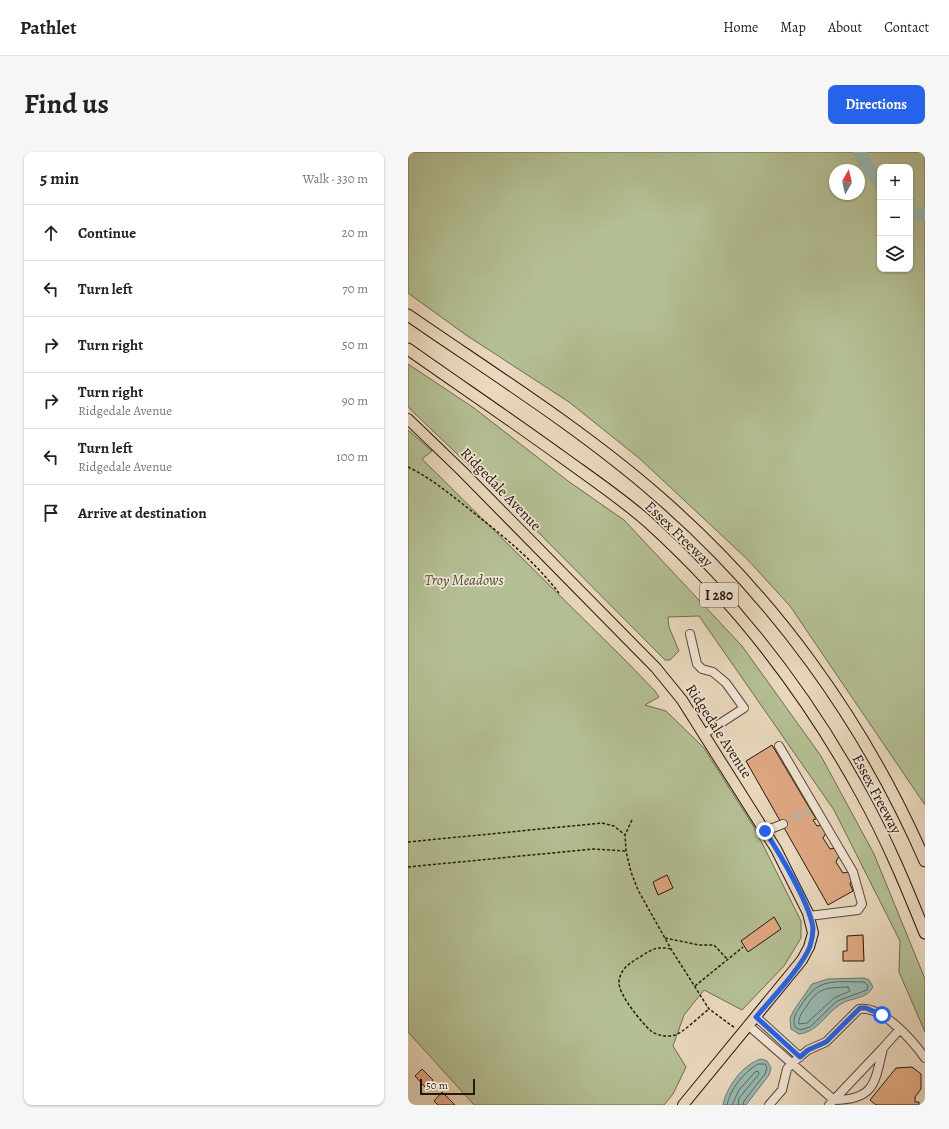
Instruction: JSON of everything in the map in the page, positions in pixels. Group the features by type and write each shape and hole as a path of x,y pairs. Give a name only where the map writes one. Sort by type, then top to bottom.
{"highway":[{"name":"Essex Freeway","path":"408,315 614,459 657,495 719,554 781,623 834,695 877,763 898,803 925,861"},
{"name":"Essex Freeway","path":"408,349 547,446 629,506 670,544 746,625 794,686 840,756 884,836 925,933"}],"main road":[{"name":"Ridgedale Avenue","path":"408,419 462,470 656,668 682,700 765,831 793,881 809,916 813,933 809,947 802,960 683,1105"}],"lane":[{"path":"690,634 697,664 702,669 713,672 726,683 744,708 704,734"},
{"path":"779,746 813,808 853,872 862,904 858,910 809,916"},
{"path":"765,831 783,824"},
{"path":"768,1105 782,1090 787,1069 808,1050 826,1042 860,1008 866,1008 882,1015 900,1029 915,1044 925,1058"},
{"path":"756,1017 800,1057"},
{"path":"832,1102 900,1029"},
{"path":"746,1030 792,1064 832,1102"},
{"path":"832,1102 848,1100 865,1094 875,1082 883,1048"}],"path":[{"path":"408,467 441,486 505,537 548,578 559,593"},
{"path":"632,820 625,835 626,851 631,872 638,890 671,949 709,1009 746,1030"},
{"path":"408,842 602,823 614,826 625,835"},
{"path":"408,867 593,849 626,851"},
{"path":"665,938 699,945 714,945 728,960"},
{"path":"671,949 661,947 653,948 626,966 618,982 622,997 652,1031 664,1036 676,1034 709,1009"},
{"path":"695,986 743,947"}],"green space":[{"path":"408,152 925,152 925,805 790,606 747,559 639,458 569,402 466,335 408,293"},
{"path":"408,364 474,408 568,481 624,520 742,646 821,756 874,854 925,979 925,1032 899,972 900,941 834,810 699,616 668,617 669,627 679,651 670,660 665,660 523,517 408,407"},
{"name":"Troy Meadows","path":"408,430 432,451 422,459 655,691 659,697 645,705 666,711 704,748 754,827 801,921 801,938 784,966 742,1010 704,990 684,1015 673,1046 686,1067 673,1094 664,1105 474,1105 408,1032"}],"water":[{"path":"864,978 869,980 873,987 867,994 841,1004 817,1026 806,1033 799,1034 791,1029 790,1018 812,984 828,979"},
{"path":"761,1059 767,1061 771,1068 769,1075 746,1105 723,1105 728,1091 736,1078 748,1066"}],"building":[{"path":"772,745 816,819 813,820 817,826 822,825 826,833 823,838 830,849 835,848 839,856 836,862 843,873 849,872 852,880 850,884 853,891 828,905 746,761"},
{"path":"667,875 673,888 658,895 653,882"},
{"path":"774,917 781,929 748,952 741,941"},
{"path":"863,935 864,961 843,961 843,951 847,951 847,936"},
{"path":"912,1067 921,1074 921,1089 915,1097 915,1102 919,1102 919,1105 876,1105 870,1100 896,1068"},
{"path":"422,1069 433,1080 425,1087 415,1076"},
{"path":"442,1092 455,1105 438,1105 434,1101"}],"waterway":[{"path":"860,152 862,159 877,179"},
{"path":"913,213 925,214"}],"tunnel":[{"path":"783,824 809,810"}],"route":[{"path":"765,831 793,881 811,920 813,933 809,947 802,960 756,1017 800,1057 808,1050 826,1042 860,1008 866,1008 882,1015"}]}
